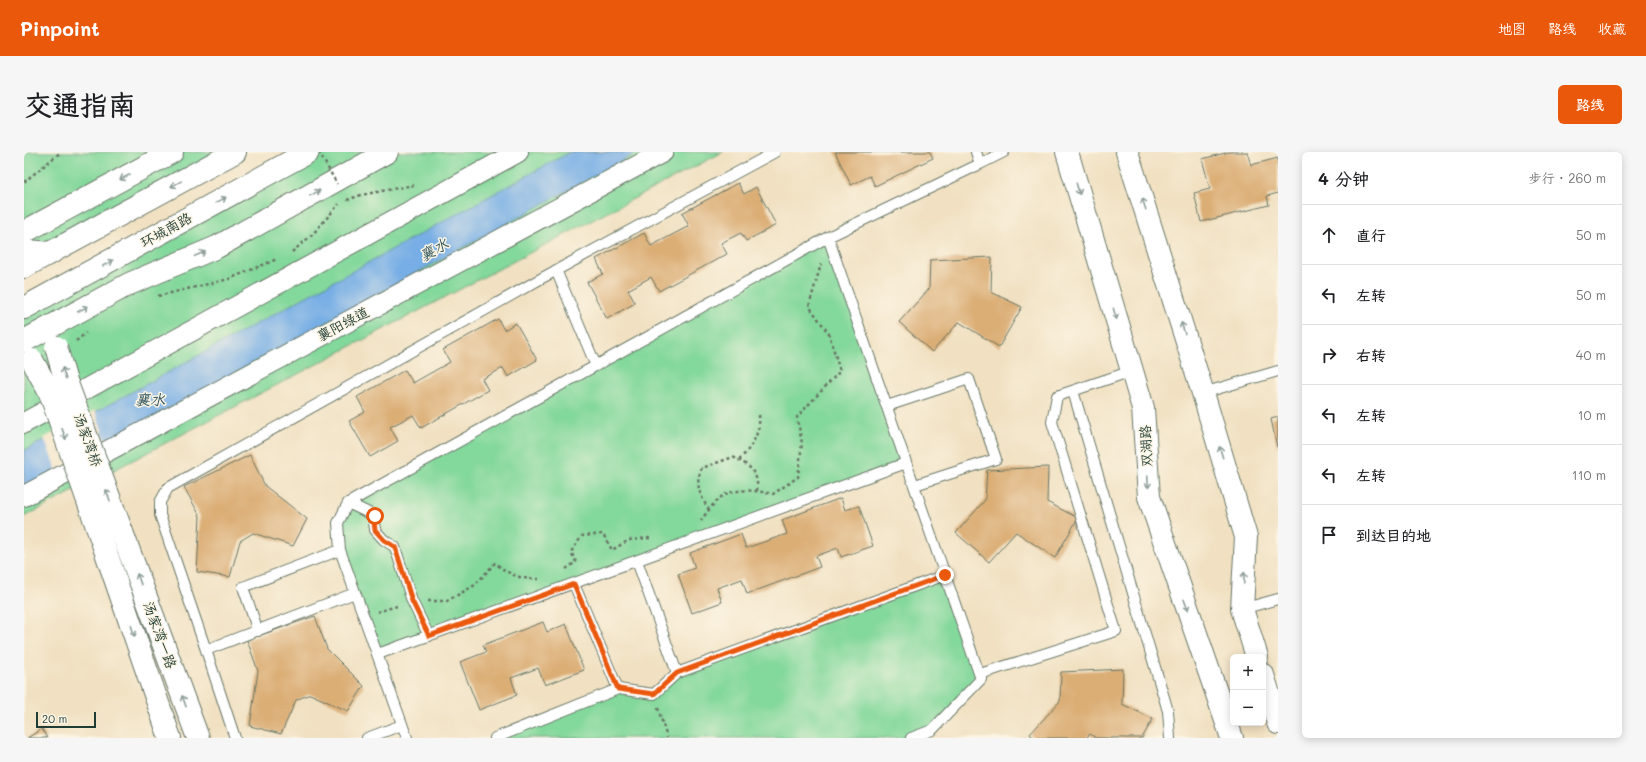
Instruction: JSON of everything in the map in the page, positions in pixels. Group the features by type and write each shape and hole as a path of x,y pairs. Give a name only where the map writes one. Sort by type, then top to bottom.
{"main road":[{"path":"24,232 172,152"},
{"path":"24,267 235,152"},
{"name":"环城南路","path":"24,308 308,152"},
{"path":"27,349 54,324 129,284 217,247 387,152"},
{"name":"双湖路","path":"1067,152 1143,408 1149,497 1232,738"},
{"path":"1127,152 1203,393 1246,537 1242,609 1256,654"},
{"path":"24,249 26,251 51,253"},
{"path":"65,345 52,332 60,307 72,282"},
{"name":"汤家湾桥","path":"65,345 65,378 112,537"},
{"name":"汤家湾桥","path":"27,349 50,393 112,537"},
{"name":"汤家湾一路","path":"112,537 170,738"},
{"name":"汤家湾一路","path":"112,537 198,738"},
{"path":"1266,685 1278,723"}],"street":[{"path":"24,423 518,152"},
{"name":"襄阳绿道","path":"24,496 663,152"}],"lane":[{"path":"236,738 160,515 160,502 168,488 556,270 774,152"},
{"path":"976,152 980,164"},
{"path":"407,738 340,550 338,523 348,503 828,237 1004,152"},
{"path":"828,237 981,679 932,730 911,738"},
{"path":"556,270 596,366"},
{"path":"980,674 1116,631 1052,422 1057,396 1132,371"},
{"path":"1203,393 1278,371"},
{"path":"886,406 970,379 996,459 918,484"},
{"path":"1074,391 1168,711 1170,738"},
{"path":"378,654 906,463"},
{"path":"348,503 375,516 375,530 384,540 395,547 412,601 429,636"},
{"path":"258,631 244,587 340,550"},
{"path":"637,561 677,673"},
{"path":"495,738 618,689 654,694 677,673 945,575"},
{"path":"574,584 618,689"},
{"path":"206,650 355,593"},
{"path":"1242,609 1278,599"},
{"path":"367,738 402,725"}],"path":[{"path":"24,182 61,152"},
{"path":"319,152 336,184"},
{"path":"346,200 361,195 417,184"},
{"path":"288,255 312,235 340,203"},
{"path":"698,526 709,510 726,494 751,490 773,494 798,477 802,443 797,417 840,371 829,334 809,306 828,237"},
{"path":"154,298 229,279 281,258"},
{"path":"65,345 90,330"},
{"path":"739,460 755,438 760,424 759,415"},
{"path":"709,510 701,496 698,478 702,468 733,457 750,468 758,481 757,491"},
{"path":"564,570 576,562 571,552 582,536 603,534 612,550 629,540 651,538"},
{"path":"364,616 412,601 447,600 475,585 495,563 504,571 523,579 545,578"},
{"path":"654,694 667,738"}],"green space":[{"path":"24,152 235,152 24,267"},
{"path":"308,152 723,152 24,517 24,308"},
{"path":"828,237 906,463 378,654 340,550 338,523 352,505"},
{"path":"945,575 981,679 932,730 911,738 495,738 618,689 654,694 677,673"}],"water":[{"name":"襄水","path":"570,152 638,152 24,488 24,451"}],"pier":[{"path":"95,410 107,445 57,472 44,438"}],"building":[{"path":"835,152 930,152 933,158 875,186 870,176 851,185"},
{"path":"1229,152 1247,152 1251,165 1278,158 1278,193 1267,196 1269,205 1201,222 1194,193 1210,189 1202,159"},
{"path":"738,183 744,194 756,187 776,225 746,241 741,233 721,243 727,254 659,291 651,277 628,290 635,303 607,319 587,282 603,274 596,259 644,233 651,246 689,226 682,213"},
{"path":"992,257 991,292 1022,307 999,347 959,322 932,352 899,322 929,289 930,260"},
{"path":"498,319 504,330 516,323 537,360 508,377 503,368 482,379 488,390 421,428 413,415 390,427 398,441 370,457 349,421 365,412 357,397 405,370 413,383 450,362 443,350"},
{"path":"1278,417 1278,447 1277,447 1271,419"},
{"path":"250,455 265,486 307,519 293,546 253,533 240,541 230,577 197,572 200,516 184,487"},
{"path":"1048,467 1047,502 1078,518 1055,558 1016,532 989,562 956,533 985,500 987,470"},
{"path":"841,498 845,510 859,506 873,546 841,557 838,548 816,556 820,567 747,594 742,579 717,588 722,602 692,613 678,574 695,568 690,553 741,534 746,548 787,534 782,520"},
{"path":"315,616 327,649 364,686 348,711 310,694 296,700 281,734 250,726 258,671 247,640"},
{"path":"543,622 547,632 566,624 584,670 545,685 538,668 511,678 517,695 479,710 460,662 486,652 483,645"},
{"path":"1123,669 1122,704 1153,719 1142,738 1096,738 1090,734 1086,738 1034,738 1030,734 1060,701 1061,672"},
{"path":"42,729 47,738 27,738"}],"route":[{"path":"375,516 375,530 384,540 395,547 412,601 429,636 574,584 618,689 654,694 677,673 945,575"}]}
